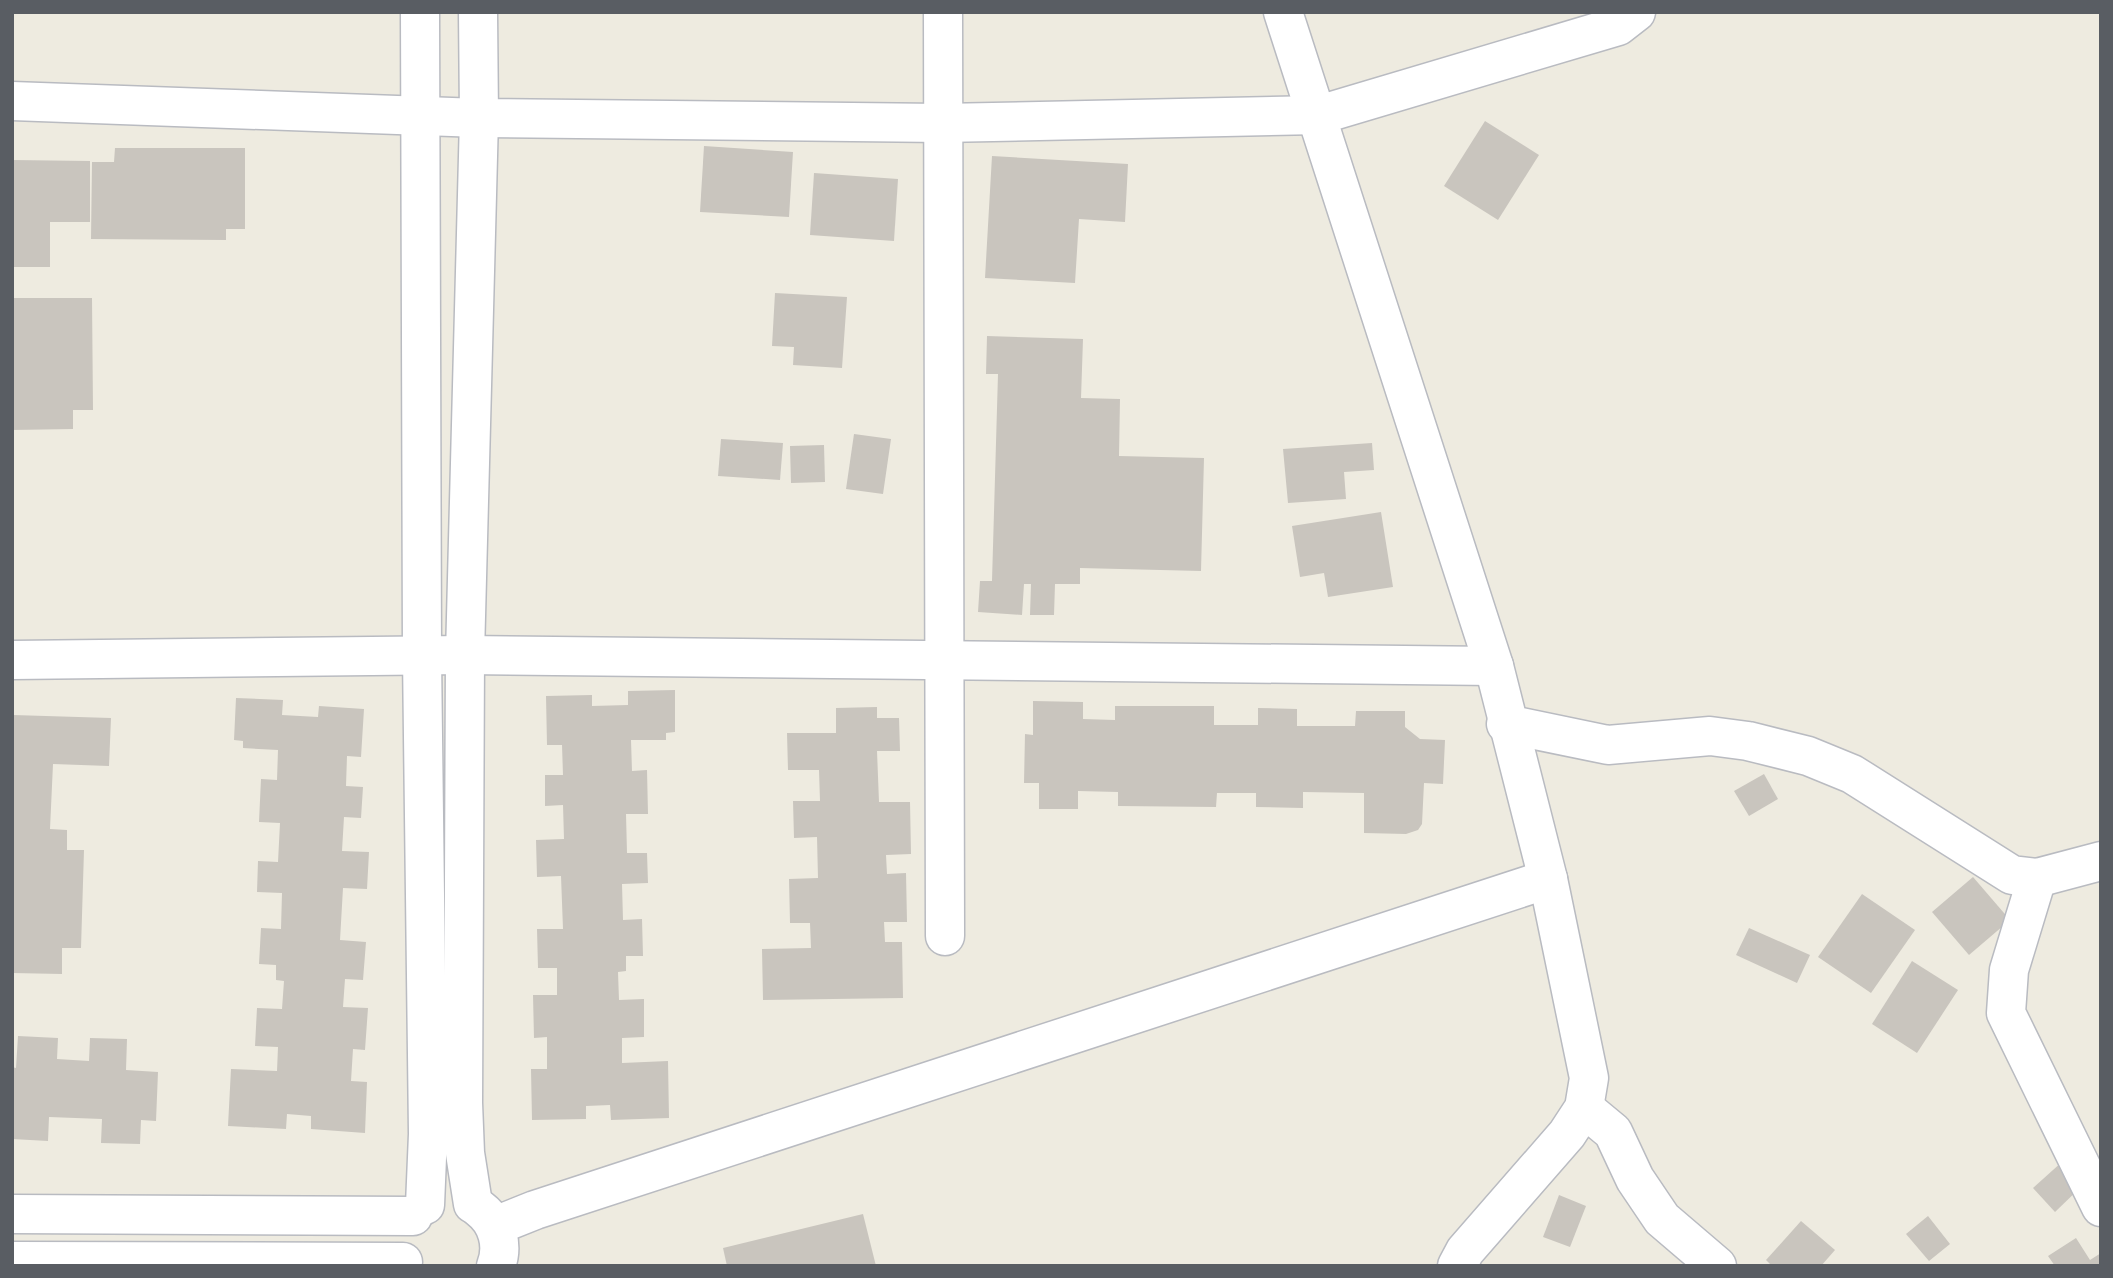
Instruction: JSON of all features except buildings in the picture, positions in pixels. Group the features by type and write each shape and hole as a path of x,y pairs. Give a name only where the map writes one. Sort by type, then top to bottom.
{"street":[{"path":"12,1261 404,1264 401,1246 404,1230 419,1210 428,1122 422,656 420,12"},
{"path":"478,12 479,118 465,655 463,1102 466,1153 491,1234"},
{"path":"943,12 942,659 945,936"},
{"path":"1283,12 1319,115 1494,667 1506,724 1548,879 1589,1078 1584,1108 1567,1134 1465,1251 1457,1266"},
{"path":"12,102 479,118 942,123 1319,115 1618,26 1636,12"},
{"path":"12,660 465,655 1494,667"},
{"path":"1506,724 1608,745 1710,736 1748,741 1808,756 1852,774 2012,875 2037,878 2101,861"},
{"path":"2037,878 2009,970 2006,1013 2101,1207"},
{"path":"491,1234 548,1206 1548,879"},
{"path":"1584,1108 1613,1132 1635,1179 1662,1219 1717,1266"},
{"path":"12,1214 419,1210 441,1199 458,1199 491,1234 530,1266"}]}
